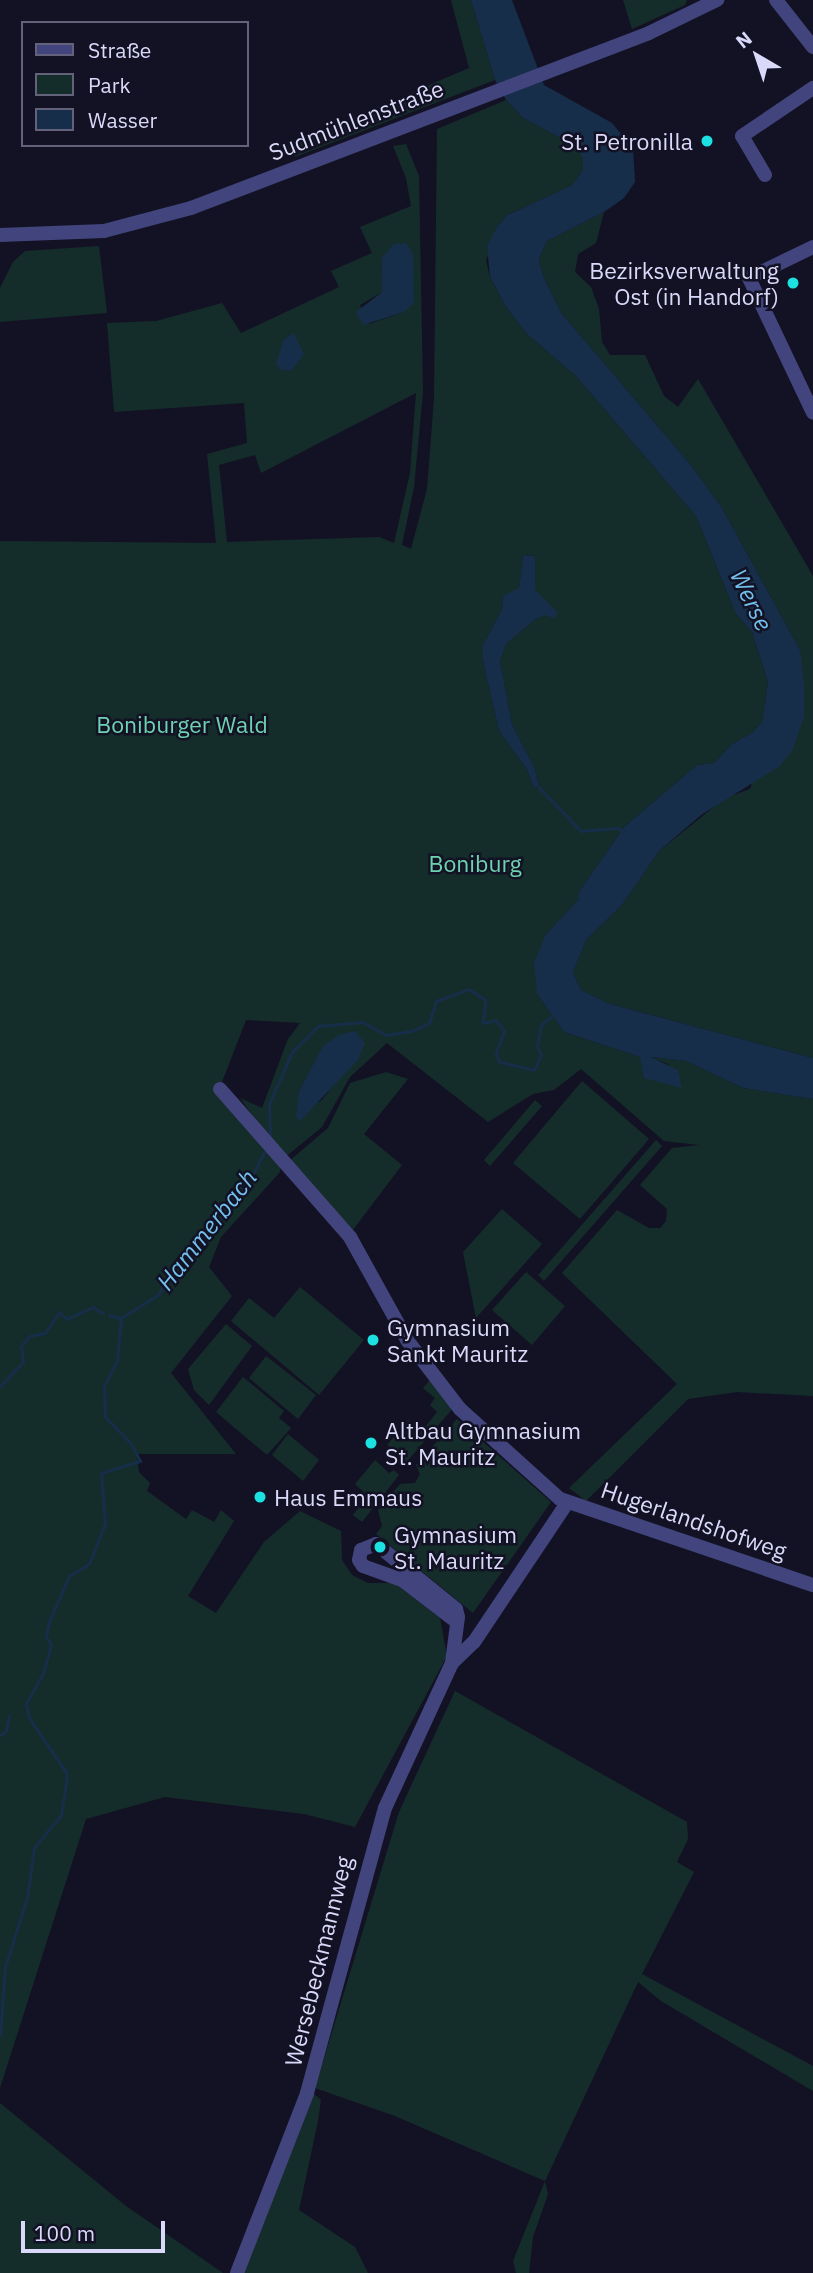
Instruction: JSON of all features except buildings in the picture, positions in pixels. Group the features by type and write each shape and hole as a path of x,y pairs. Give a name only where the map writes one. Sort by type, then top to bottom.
{"street":[{"name":"Sudmühlenstraße","path":"0,235 104,231 154,220 649,33 717,0"},
{"path":"776,0 813,47"},
{"path":"765,175 742,136 813,88"},
{"path":"813,247 749,278 813,413"},
{"path":"220,1089 350,1237 417,1356 461,1411 564,1501"},
{"name":"Hugerlandshofweg","path":"564,1501 813,1585"},
{"name":"Wersebeckmannweg","path":"452,1663 474,1642 564,1501"},
{"path":"372,1544 380,1548 452,1606 457,1622 402,1580 363,1566 359,1560 361,1550 372,1544"},
{"name":"Wersebeckmannweg","path":"237,2273 307,2093 376,1832 452,1663 457,1622"}],"green space":[{"path":"451,0 471,0 495,80 295,157 287,146 469,68"},
{"path":"623,0 687,0 685,5 632,29"},
{"path":"506,100 523,118 574,145 583,157 583,170 572,185 506,216 497,227 486,261 490,277 506,307 527,334 576,376 696,516 736,614 752,632 768,682 762,722 752,733 732,744 714,763 697,765 624,827 579,892 579,899 546,934 537,994 564,1032 640,1057 681,1082 668,1064 651,1057 686,1061 743,1088 813,1099 813,1396 737,1392 688,1399 586,1501 569,1488 677,1384 562,1273 617,1210 649,1228 660,1228 666,1221 667,1209 640,1185 672,1148 699,1145 664,1141 581,1069 554,1090 533,1094 488,1122 387,1043 350,1077 322,1127 284,1158 240,1098 262,1108 288,1039 300,1023 246,1020 222,1082 281,1164 280,1172 221,1237 209,1267 232,1296 171,1373 236,1454 137,1454 139,1472 150,1483 147,1491 186,1519 192,1510 214,1522 221,1510 234,1521 188,1596 216,1613 264,1542 300,1511 341,1531 342,1560 352,1575 368,1583 394,1583 440,1618 447,1656 355,1827 304,1814 165,1797 86,1819 0,2088 0,541 216,543 207,454 247,443 244,403 114,412 107,323 156,321 222,303 241,333 339,287 331,271 372,253 360,227 411,206 406,178 393,146 406,144 419,176 423,392 414,487 402,545 411,549 427,489 434,399 437,129","holes":["380,269 404,312 369,324 360,305 382,292 385,280","416,393 410,473 394,543 379,537 227,542 219,465 255,455 261,473","523,555 535,556 535,590 555,619 545,614 536,619 506,644 500,661 512,724 535,769 539,787 534,788 526,768 499,731 483,661 483,645 502,609 503,596 519,589","324,1046 347,1068 321,1101 312,1104 299,1098 299,1091"]},
{"path":"604,212 596,243 578,254 575,272 591,287 599,309 602,342 610,355 645,355 664,396 678,407 698,379 813,576 813,1058 610,1004 581,990 573,973 586,940 622,905 659,851 725,798 750,789 800,650 722,508 690,464 562,314 543,276 539,259 547,241"},
{"path":"99,246 107,313 0,322 0,288 13,262 25,251"},
{"path":"386,1072 408,1079 364,1134 402,1165 349,1235 288,1162 328,1128 350,1083"},
{"path":"582,1081 649,1139 580,1219 513,1163"},
{"path":"535,1100 542,1106 490,1166 484,1160"},
{"path":"656,1140 662,1146 544,1281 538,1275"},
{"path":"502,1209 542,1244 476,1318 463,1252"},
{"path":"526,1272 565,1306 532,1345 492,1310"},
{"path":"300,1287 364,1340 319,1395 231,1321 249,1298 274,1318"},
{"path":"226,1324 252,1346 209,1405 194,1390 188,1369"},
{"path":"266,1356 316,1395 298,1419 249,1378"},
{"path":"243,1377 284,1411 279,1418 291,1428 267,1455 216,1412"},
{"path":"431,1379 454,1407 403,1466 403,1455 387,1445 408,1420 422,1431 437,1412 430,1405 435,1398 423,1388"},
{"path":"457,1419 551,1502 473,1613 376,1534 382,1526 378,1510 400,1484 415,1483 420,1474 416,1465"},
{"path":"288,1434 319,1460 303,1481 272,1455"},
{"path":"375,1460 389,1473 394,1470 399,1475 362,1522 353,1515 368,1496 355,1484"},
{"path":"455,1691 687,1822 688,1839 677,1862 694,1872 642,1974 813,2066 813,2091 661,2001 638,1982 545,2181 395,2116 315,2088 399,1812"},
{"path":"314,2094 321,2100 299,2210 355,2247 368,2273 238,2273"},
{"path":"0,2103 126,2206 223,2273 0,2273"},
{"path":"545,2181 548,2194 533,2237 529,2273 516,2273 513,2261"}],"water":[{"name":"Werse","path":"471,0 512,0 544,85 612,123 633,149 635,182 624,198 604,212 547,241 539,259 543,276 562,314 690,464 722,508 800,650 804,684 804,717 793,749 780,766 701,815 659,851 622,905 586,940 573,973 581,990 610,1004 813,1058 813,1099 743,1088 686,1061 651,1057 678,1070 682,1088 644,1078 640,1057 564,1032 537,994 534,963 546,934 579,899 579,892 624,827 697,765 714,763 732,744 752,733 762,722 768,682 752,632 736,614 696,516 576,376 527,334 506,307 490,277 487,246 497,227 506,216 572,185 583,170 583,158 574,145 523,118 506,100 495,80"},
{"path":"406,243 413,254 414,303 404,312 363,325 356,312 382,292 382,258 394,244"},
{"path":"294,333 304,354 292,370 281,370 276,364 284,339"},
{"path":"523,555 535,556 535,590 557,612 555,619 545,615 536,619 506,644 500,661 512,724 535,769 539,787 534,788 526,768 499,731 483,661 483,645 502,609 503,596 519,588"},
{"path":"355,1031 365,1043 358,1060 300,1121 296,1117 299,1091 323,1046 339,1035"}],"waterway":[{"path":"539,787 581,831 618,828 624,832"},
{"name":"Hammerbach","path":"270,1135 269,1104 292,1052 318,1026 363,1022 386,1035 412,1031 429,1023 436,1001 469,989 486,1000 483,1023 496,1020 505,1031 496,1053 500,1062 534,1070 541,1055 537,1047 541,1025 552,1016"},
{"name":"Hammerbach","path":"0,2035 5,1967 27,1898 34,1848 61,1815 67,1774 29,1718 26,1704 43,1673 51,1645 46,1637 49,1622 69,1576 89,1564 105,1524 101,1473 140,1461 131,1444 105,1417 104,1386 117,1361 121,1318 159,1294 167,1276 234,1204 235,1193 251,1178 264,1152"},
{"path":"0,1386 23,1362 21,1346 30,1336 45,1333 59,1312 67,1319 93,1307 103,1313"},
{"path":"109,1315 120,1318"},
{"path":"0,1735 6,1731 9,1716"}],"place":[{"name":"St. Petronilla","path":"707,141"},
{"name":"Bezirksverwaltung Ost (in Handorf)","path":"793,283"},
{"name":"Gymnasium Sankt Mauritz","path":"373,1340"},
{"name":"Altbau Gymnasium St. Mauritz","path":"371,1443"},
{"name":"Haus Emmaus","path":"260,1497"},
{"name":"Gymnasium St. Mauritz","path":"380,1547"}],"park label":[{"name":"Boniburger Wald","path":"182,724"},
{"name":"Boniburg","path":"475,863"}]}
